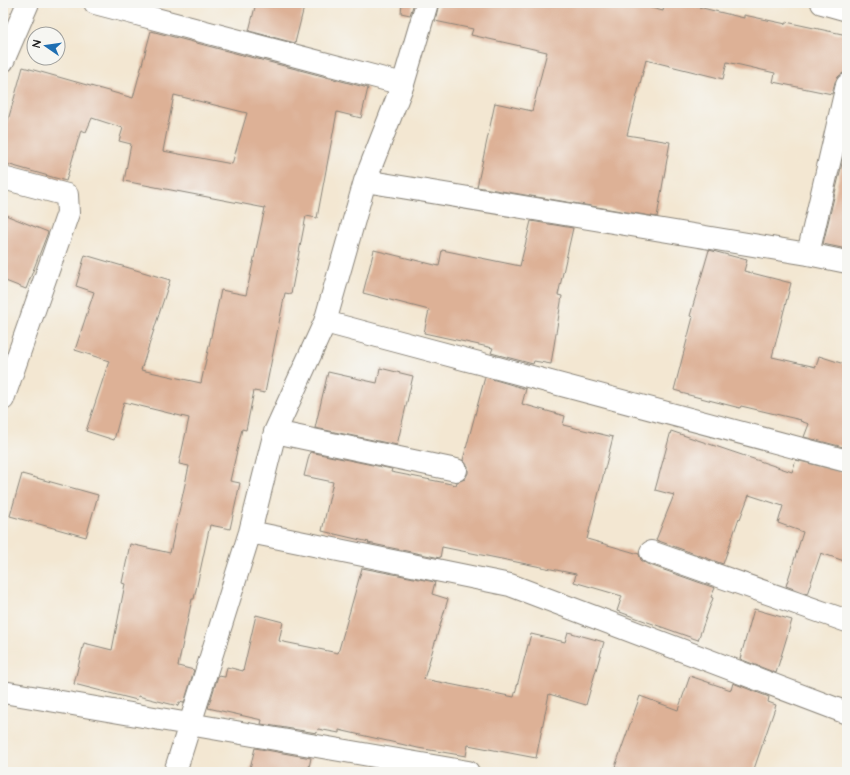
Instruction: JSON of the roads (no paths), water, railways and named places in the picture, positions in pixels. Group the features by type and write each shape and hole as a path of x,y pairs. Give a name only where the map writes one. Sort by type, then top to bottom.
{"street":[{"path":"3,61 28,3"},
{"path":"95,3 402,84"},
{"path":"175,772 250,532 275,432 325,322 365,181 402,84 427,3"},
{"path":"822,3 847,10"},
{"path":"808,254 847,85"},
{"path":"3,178 66,195 68,213 3,399"},
{"path":"365,181 808,254 847,262"},
{"path":"325,322 847,461"},
{"path":"275,432 456,470"},
{"path":"250,532 510,586 847,713"},
{"path":"651,552 847,621"},
{"path":"3,692 468,772"}]}
